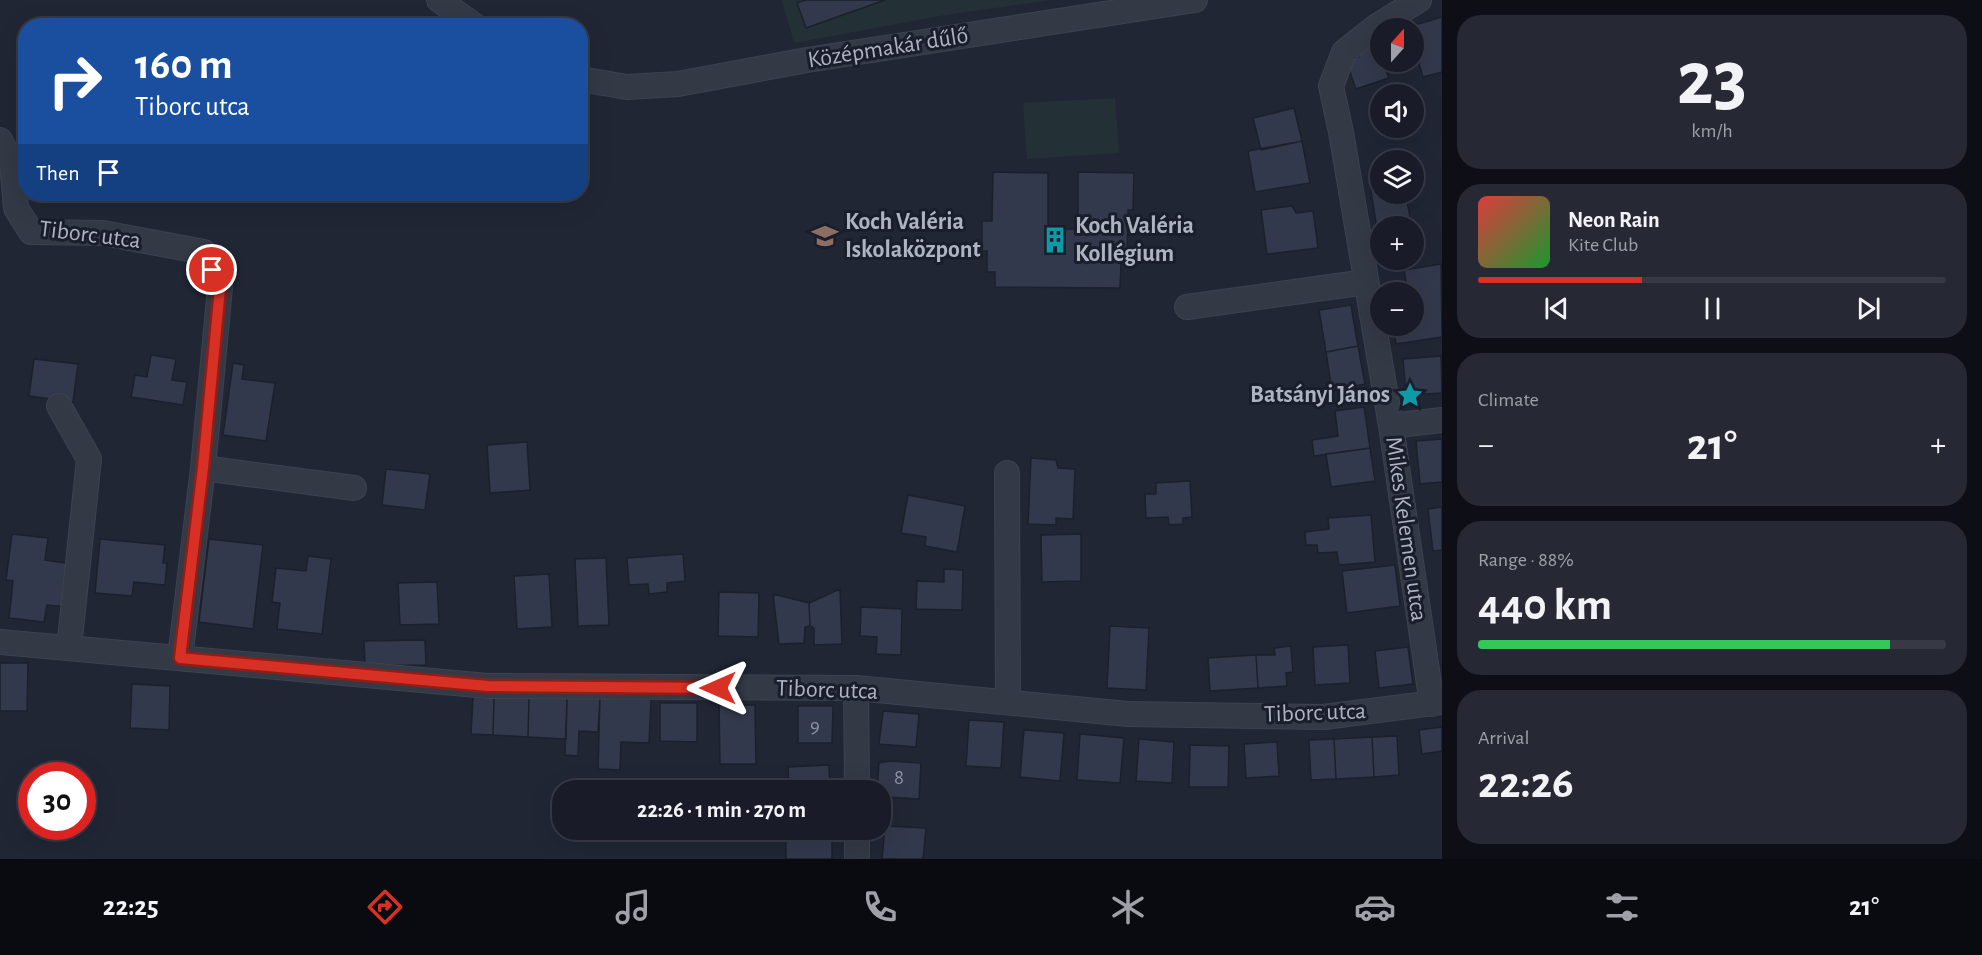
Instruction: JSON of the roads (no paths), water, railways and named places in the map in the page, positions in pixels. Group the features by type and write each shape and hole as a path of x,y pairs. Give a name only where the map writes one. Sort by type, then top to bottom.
{"street":[{"path":"439,0 464,18"},
{"name":"Középmakár dűlő","path":"588,80 627,87 678,84 807,60 1195,0"},
{"name":"Mikes Kelemen utca","path":"1419,0 1377,26 1344,52 1331,86 1341,132 1437,703"},
{"name":"Tiborc utca","path":"0,140 12,164 16,208 31,232 103,232 204,252 220,288 203,468 180,658"},
{"path":"1187,307 1366,282"},
{"path":"59,406 89,459 69,648"},
{"path":"1391,426 1442,420"},
{"path":"203,468 354,488"},
{"path":"1007,473 1008,702"},
{"name":"Tiborc utca","path":"0,642 488,686 856,688 1128,714 1324,717 1437,703"},
{"path":"856,688 857,780"},
{"path":"857,840 857,859"}],"place":[{"name":"Koch Valéria Iskolaközpont","path":"825,236"},
{"name":"Koch Valéria Kollégium","path":"1055,240"},
{"name":"Batsányi János","path":"1410,395"}]}
